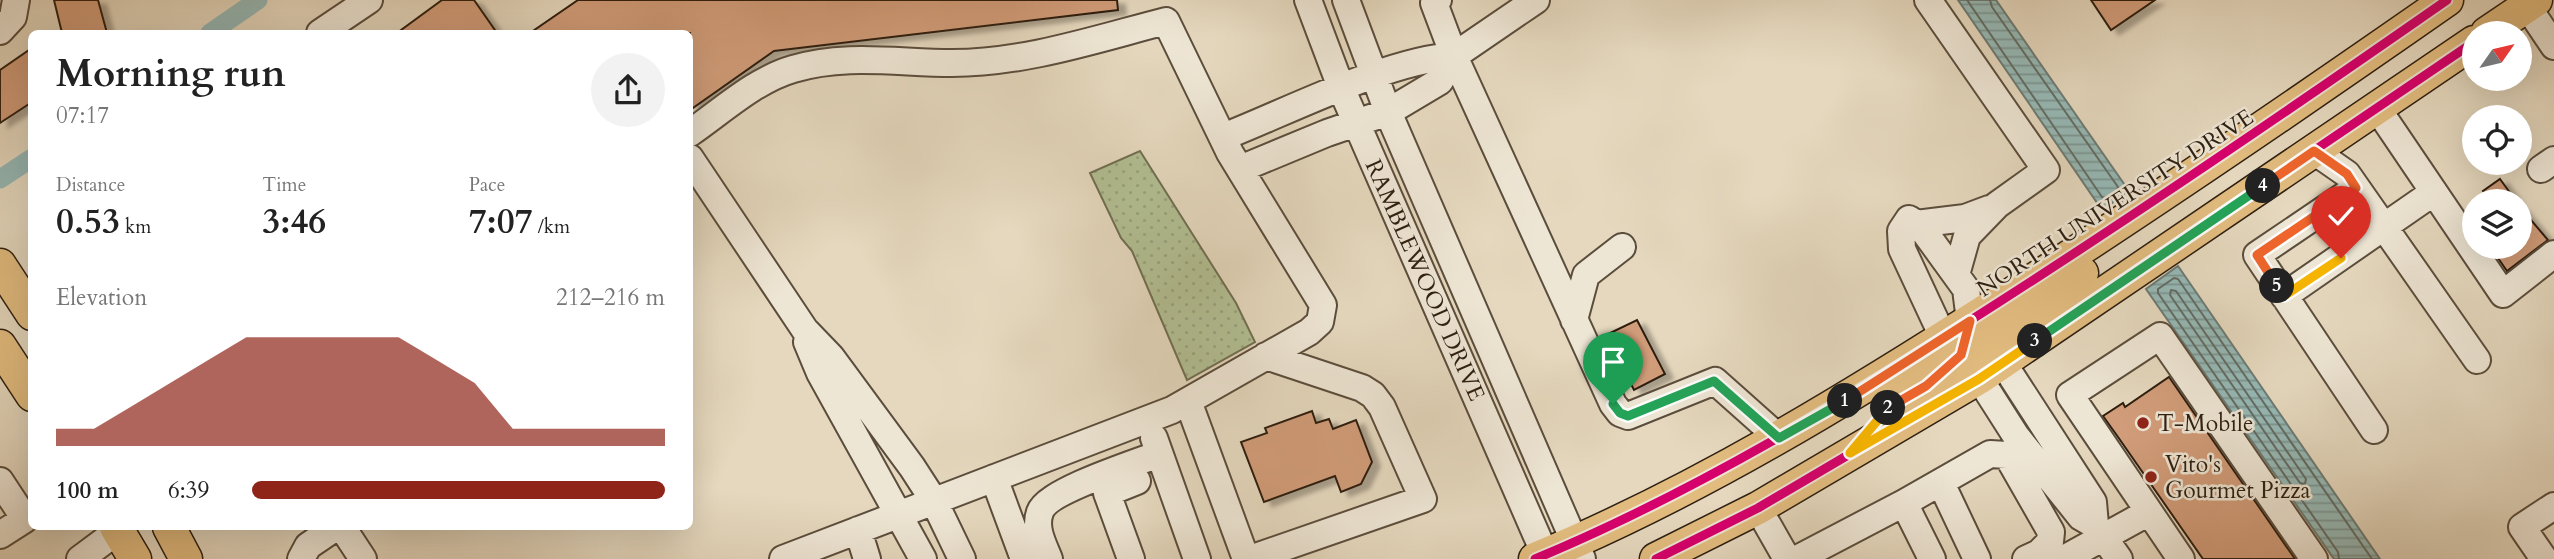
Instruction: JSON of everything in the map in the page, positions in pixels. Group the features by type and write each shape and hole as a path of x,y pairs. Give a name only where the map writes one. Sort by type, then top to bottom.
{"main road":[{"name":"NORTH UNIVERSITY DRIVE","path":"1542,558 1579,550 1779,438 1944,339 2168,194 2447,0"},
{"path":"2503,21 2529,2"},
{"path":"1656,559 1758,508 1991,371 2462,50"},
{"path":"1991,371 1978,364 2003,328 2155,222 2168,194"},
{"path":"0,265 28,308"},
{"path":"1850,453 1884,411 1926,386 1961,355 1970,321"},
{"path":"0,346 28,389"},
{"path":"120,530 135,559"},
{"path":"171,530 186,559"}],"street":[{"path":"0,31 13,17 16,0"},
{"path":"324,30 369,0"},
{"name":"RAMBLEWOOD DRIVE","path":"1308,0 1342,90 1542,558"},
{"name":"RAMBLEWOOD DRIVE","path":"1346,0 1388,112 1579,550"},
{"path":"1438,0 1434,3 1454,56 1613,404 1620,413 1628,416 1714,381 1779,438"},
{"path":"1240,169 1388,112 1440,81 1454,56 1536,0"},
{"path":"1928,0 2046,170 1997,205 1967,236 1956,275"},
{"path":"2529,2 2554,46"},
{"path":"693,131 771,78 795,68 879,57 954,63 1046,52 1165,10 1240,169 1322,305 1320,322 1309,332 1188,401 1147,420 788,558"},
{"path":"1223,137 1374,76 1432,57 1454,56"},
{"path":"2377,108 2503,294 2554,254"},
{"path":"2314,151 2347,174 2477,360"},
{"path":"693,163 804,330 831,357 934,501 962,559"},
{"path":"2356,188 2257,255 2374,430"},
{"path":"2284,296 2434,192"},
{"path":"1916,224 1965,218 1997,205"},
{"path":"1944,339 1902,249 1901,231 1909,219 1916,224 1966,289 1970,321"},
{"path":"1574,320 1586,275 1622,247"},
{"path":"804,330 820,373 900,513 923,559"},
{"path":"2181,559 2070,395 2160,336 2315,559"},
{"path":"1188,401 1248,559 1423,499 1382,407 1373,395 1362,388 1266,356"},
{"path":"1991,371 2016,436 2081,517 2106,541"},
{"path":"1147,420 1196,559"},
{"path":"1797,559 1990,454 2007,455 2051,532 2050,541 2039,553 2026,559"},
{"path":"1049,559 1038,532 1039,514 1053,496 1162,462"},
{"path":"1131,559 1107,493 1162,462"},
{"path":"995,478 1024,559"},
{"path":"0,481 25,519 0,535"},
{"path":"1941,483 1977,559"},
{"path":"1904,503 1932,559"},
{"path":"2544,559 2522,527 2554,506"},
{"path":"1758,508 1787,559"},
{"path":"2064,559 2106,541 2149,512"},
{"path":"80,559 116,530"},
{"path":"301,559 301,554 308,546 332,530"},
{"path":"344,530 363,559"},
{"path":"858,530 864,558"}],"green space":[{"path":"1140,151 1236,303 1255,342 1187,380 1132,251 1121,238 1090,173"}],"water":[{"path":"1958,0 1996,0 2129,191 2102,210"},
{"path":"2178,266 2380,559 2334,559 2146,289"}],"building":[{"path":"54,0 98,0 106,30 61,30"},
{"path":"442,0 474,0 495,30 401,30"},
{"path":"578,0 1117,0 1118,10 774,51 693,108 693,30 534,30"},
{"path":"2091,0 2155,0 2111,30"},
{"path":"28,51 28,105 0,123 0,70"},
{"path":"2500,179 2507,189 2486,189"},
{"path":"2532,221 2548,240 2532,252"},
{"path":"2499,259 2523,259 2507,271"},
{"path":"1637,320 1665,374 1634,390 1606,335"},
{"path":"2169,377 2295,559 2203,559 2103,416 2123,403 2125,407"},
{"path":"1312,411 1316,423 1329,419 1333,429 1356,420 1372,462 1361,484 1341,492 1335,476 1264,502 1241,442 1267,433 1265,428"}],"waterway":[{"path":"214,30 258,0"},
{"path":"0,179 28,161"}],"cycle path":[{"path":"1535,559 1655,504 1828,409 1996,304 2167,192 2447,0"},
{"path":"1656,559 1758,508 1979,378 2462,50"}],"place":[{"name":"T-Mobile","path":"2143,423"},
{"name":"Vito's Gourmet Pizza","path":"2151,477"}],"route":[{"path":"1613,404 1620,413 1628,416 1714,381 1779,438 1822,415 1970,321 1961,355 1926,386 1884,411 1850,453 1979,379 2314,151 2347,174 2356,188 2257,255 2284,296 2341,258"}]}
